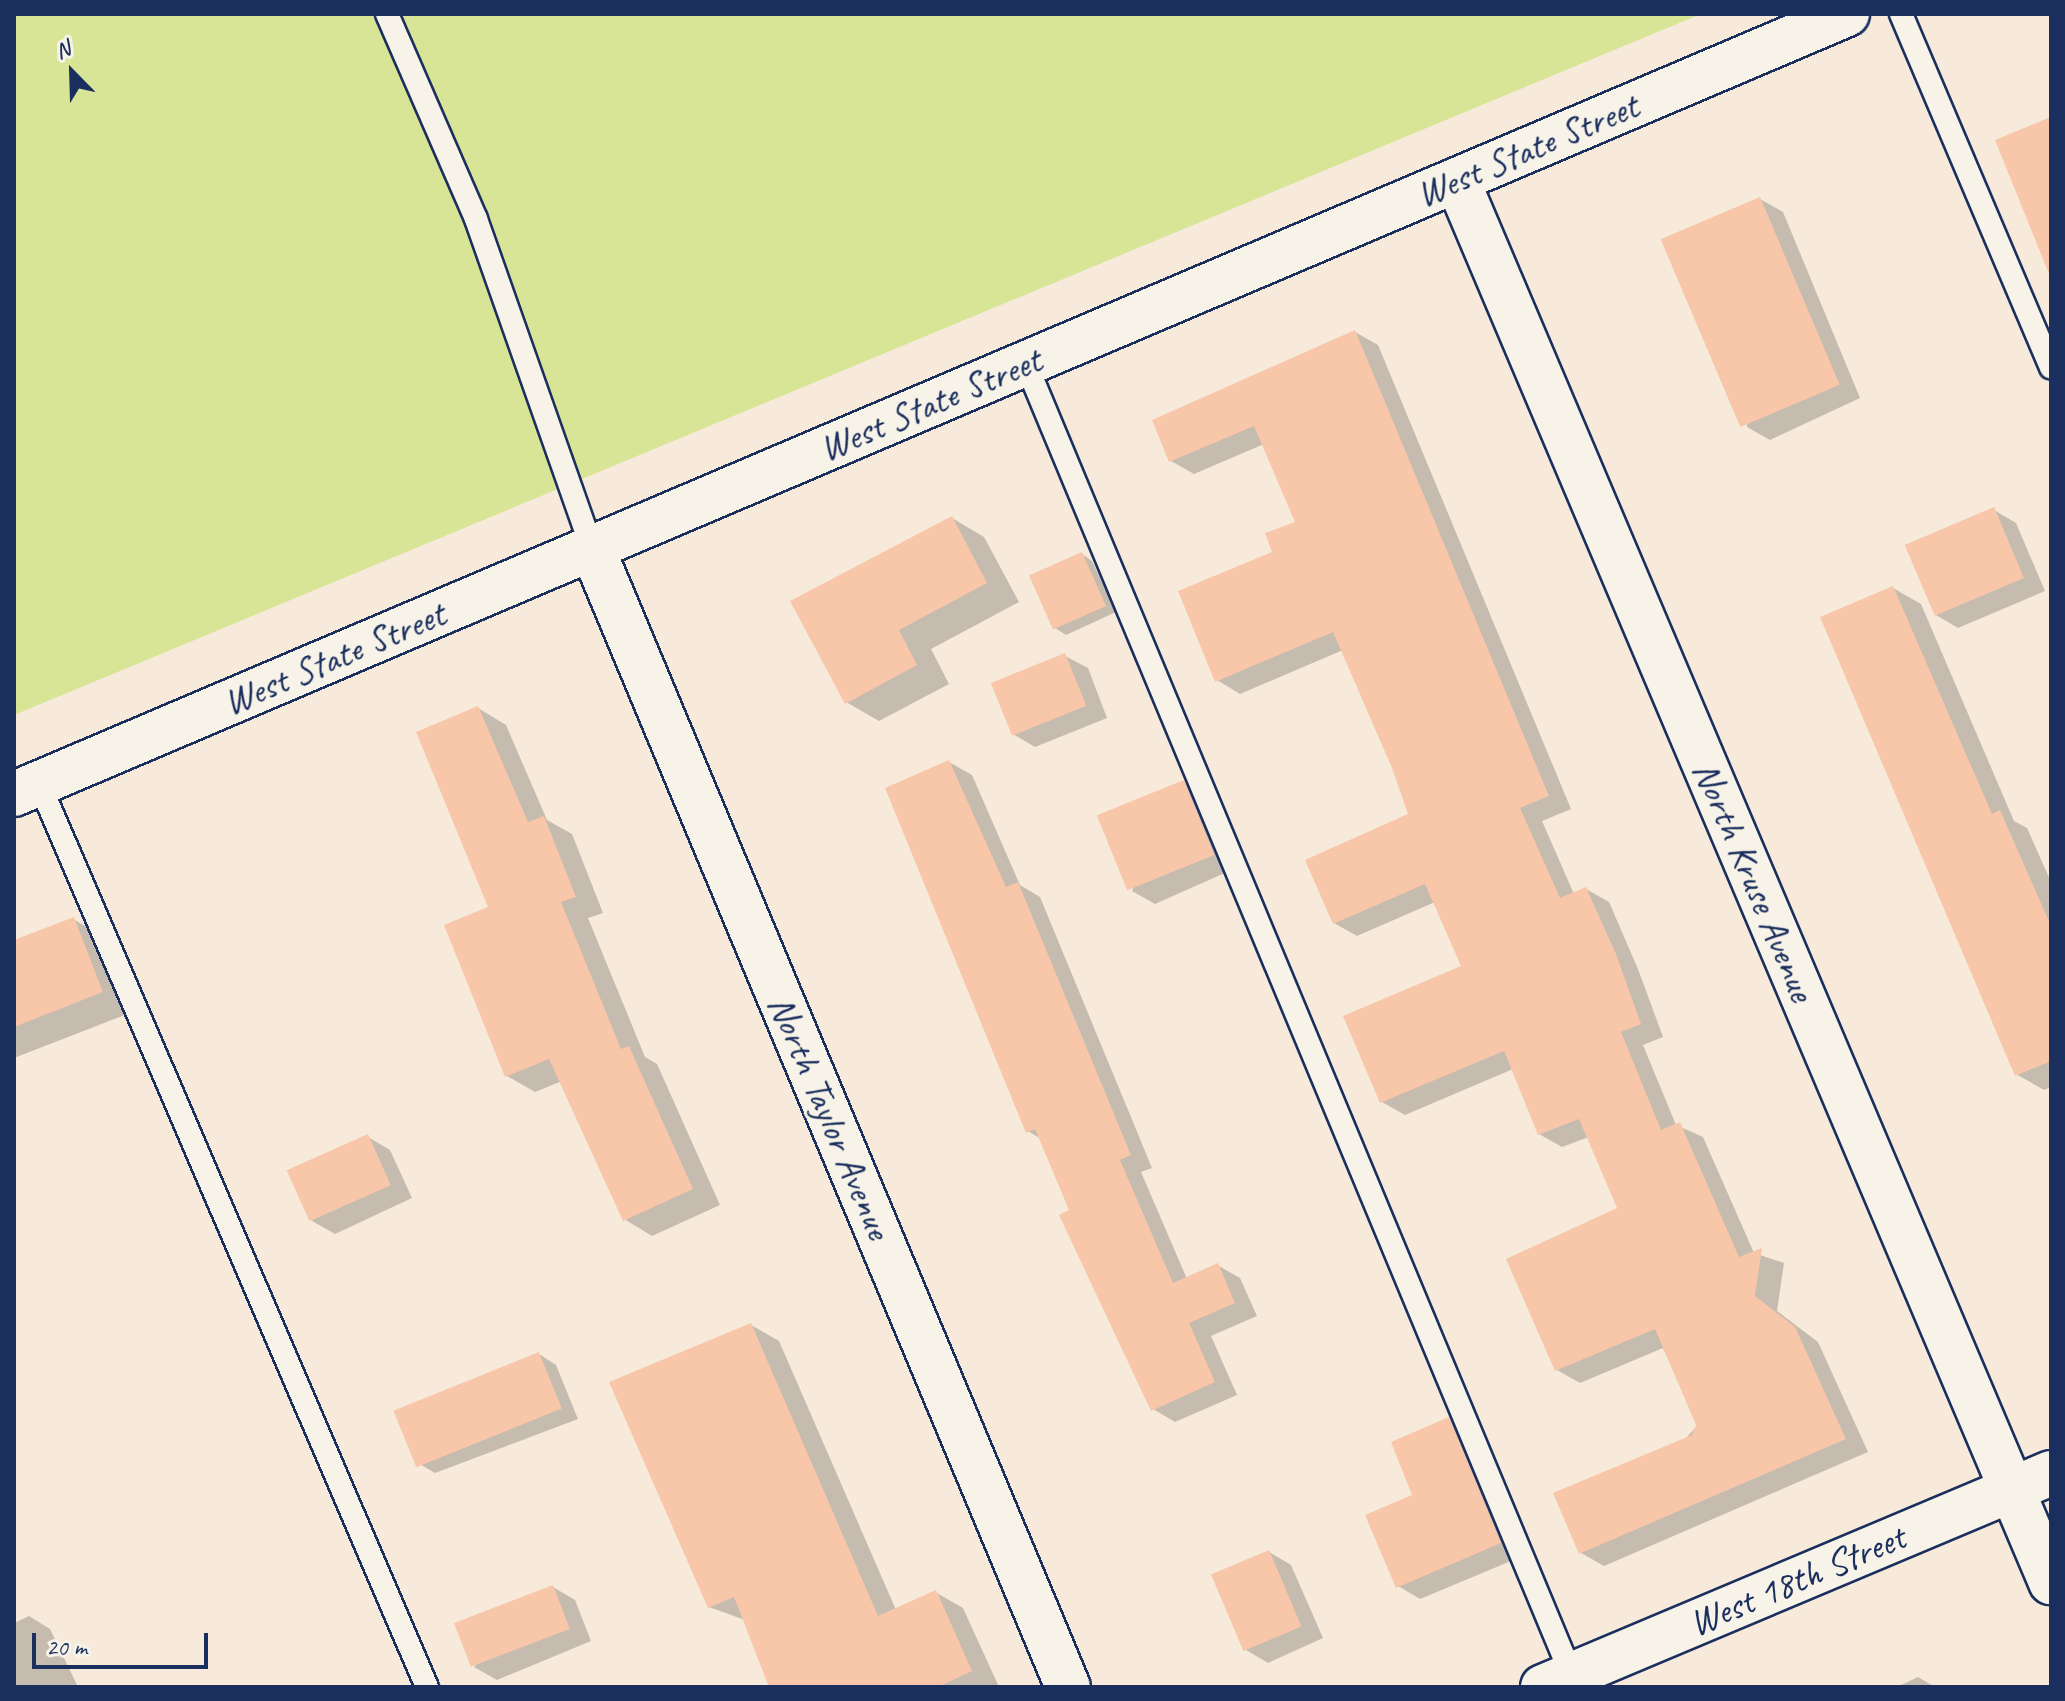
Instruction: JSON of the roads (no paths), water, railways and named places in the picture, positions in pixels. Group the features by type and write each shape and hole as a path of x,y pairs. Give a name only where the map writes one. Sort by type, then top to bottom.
{"street":[{"name":"West State Street","path":"27,789 1847,14"},
{"name":"North Kruse Avenue","path":"1457,180 2051,1582"},
{"name":"North Taylor Avenue","path":"592,548 1068,1687"},
{"name":"West 18th Street","path":"1564,1683 2051,1473"}],"lane":[{"path":"387,14 476,219 592,548"},
{"path":"1901,14 2051,368"},
{"path":"1026,364 1564,1683"},
{"path":"27,789 427,1687"}]}
